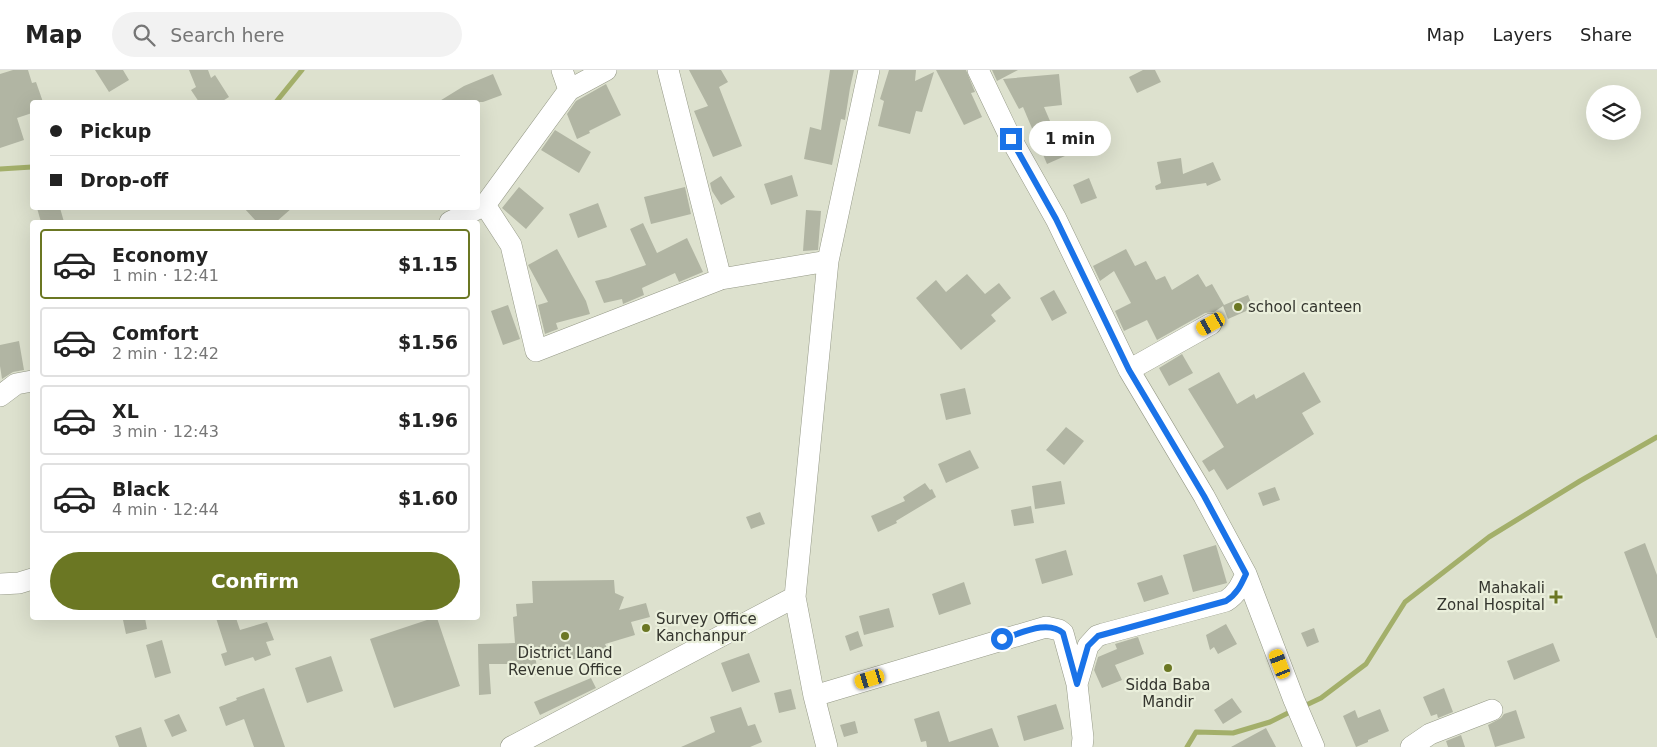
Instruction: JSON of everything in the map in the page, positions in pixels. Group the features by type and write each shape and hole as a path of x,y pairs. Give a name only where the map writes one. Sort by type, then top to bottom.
{"street":[{"path":"562,70 569,90"},
{"path":"480,207 485,205 569,90 606,70"},
{"path":"668,70 721,279"},
{"path":"827,747 814,696 795,596 828,261 869,70"},
{"path":"978,70 1011,139 1056,219 1129,370 1204,496 1246,574 1314,747"},
{"path":"485,205 511,245 536,351 721,279 828,261"},
{"path":"454,220 475,210"},
{"path":"1129,370 1211,324"},
{"path":"0,396 16,384 30,381"},
{"path":"1077,684 1088,646 1098,636 1226,601 1240,588 1246,574"},
{"path":"0,584 19,583 30,580"},
{"path":"511,747 795,596"},
{"path":"814,696 1046,627 1063,633 1077,684 1084,738 1082,747"},
{"path":"1411,747 1430,734 1492,710"}],"building":[{"path":"13,70 28,70 32,83 36,82 42,100 30,100 30,114 17,118 24,140 0,148 0,74"},
{"path":"95,70 123,70 129,80 109,92"},
{"path":"189,70 208,70 211,78 215,75 229,97 224,100 198,100 191,90 196,87"},
{"path":"689,70 721,70 728,82 719,87 742,146 713,157 694,111 708,106"},
{"path":"830,70 854,70 845,120 841,119 832,165 804,159 810,127 821,130"},
{"path":"889,70 916,70 915,81 934,72 922,112 916,111 910,134 878,126 884,101 880,99"},
{"path":"936,70 966,70 975,92 971,93 982,117 964,125"},
{"path":"992,70 1018,70 997,81"},
{"path":"1143,70 1155,70 1161,82 1137,93 1129,77"},
{"path":"493,74 502,95 483,102 480,102 480,100 441,100 464,86"},
{"path":"1059,74 1062,105 1044,107 1065,156 1047,164 1023,107 1019,109 1003,79"},
{"path":"606,84 621,115 577,139 567,114 576,101"},
{"path":"555,130 591,152 579,173 541,150"},
{"path":"1181,158 1183,174 1213,162 1221,180 1207,186 1206,183 1156,190 1155,186 1161,183 1157,162"},
{"path":"792,175 798,196 771,205 764,184"},
{"path":"721,176 735,197 721,205 712,191 710,183"},
{"path":"1089,178 1097,198 1081,204 1073,185"},
{"path":"519,187 544,208 526,229 502,208"},
{"path":"685,187 691,214 651,224 644,197"},
{"path":"598,203 607,227 578,238 569,214"},
{"path":"38,210 61,210 63,220 40,220"},
{"path":"246,210 290,210 278,220 255,220"},
{"path":"806,210 821,211 818,250 803,251"},
{"path":"643,223 657,253 687,238 703,272 679,282 675,273 642,288 644,295 623,304 622,299 604,303 595,281 646,265 630,229"},
{"path":"557,249 586,301 590,314 556,323 558,329 545,334 538,305 548,302 528,265"},
{"path":"1126,249 1135,266 1146,261 1156,280 1165,276 1172,290 1198,274 1206,287 1212,284 1224,305 1248,295 1253,308 1228,319 1223,306 1214,312 1205,313 1157,340 1147,320 1124,331 1115,311 1131,303 1114,271 1100,281 1093,266"},
{"path":"967,274 985,294 999,283 1011,298 991,315 996,321 961,350 916,298 936,280 946,292"},
{"path":"1054,290 1067,313 1052,321 1040,298"},
{"path":"508,305 520,339 503,345 491,311"},
{"path":"19,341 24,370 13,372 2,379 0,345"},
{"path":"1182,354 1193,373 1169,386 1159,368"},
{"path":"1219,372 1237,404 1254,394 1256,399 1304,372 1321,402 1302,413 1314,434 1227,490 1214,469 1209,472 1202,461 1224,447 1188,389"},
{"path":"965,388 971,414 946,420 940,394"},
{"path":"1066,427 1084,441 1064,465 1046,450"},
{"path":"970,450 979,468 946,483 938,464"},
{"path":"1061,481 1065,504 1035,509 1032,486"},
{"path":"925,483 930,490 932,489 936,497 896,521 897,523 878,532 871,516 905,501 903,497"},
{"path":"1275,487 1280,500 1263,506 1258,493"},
{"path":"1031,506 1034,523 1014,526 1011,510"},
{"path":"760,512 765,524 751,529 746,517"},
{"path":"1645,543 1657,575 1657,638 1624,552"},
{"path":"1216,545 1227,583 1193,592 1183,555"},
{"path":"1066,550 1073,575 1042,584 1035,559"},
{"path":"1162,575 1169,594 1144,602 1137,583"},
{"path":"614,580 615,593 624,597 619,610 646,603 650,617 631,622 635,635 605,644 612,658 536,660 537,675 521,677 520,664 489,664 491,694 479,695 478,644 515,643 513,617 517,616 516,604 533,603 532,581"},
{"path":"964,582 971,604 939,615 932,594"},
{"path":"889,608 894,627 864,635 859,616"},
{"path":"123,620 145,620 147,629 126,634"},
{"path":"217,620 237,620 240,630 267,622 274,640 266,642 271,655 255,661 253,657 225,666 221,654 227,652"},
{"path":"427,620 438,620 460,686 394,708 370,639"},
{"path":"1226,624 1237,644 1218,654 1214,647 1210,650 1206,635"},
{"path":"1314,628 1319,642 1307,647 1301,633"},
{"path":"858,631 863,646 850,651 845,636"},
{"path":"1138,637 1144,654 1115,665 1122,680 1102,688 1094,670 1098,657 1117,649 1115,644"},
{"path":"162,640 171,673 155,678 146,645"},
{"path":"1553,643 1560,661 1514,680 1507,661"},
{"path":"749,653 760,682 732,692 721,663"},
{"path":"331,656 343,691 307,703 295,668"},
{"path":"591,678 596,688 540,715 534,702"},
{"path":"264,688 285,747 254,747 244,719 226,726 219,707 237,700 236,698"},
{"path":"1444,688 1453,712 1438,718 1437,714 1431,716 1423,697"},
{"path":"791,689 796,709 779,713 774,693"},
{"path":"1232,698 1242,712 1223,724 1214,710"},
{"path":"1056,704 1064,729 1024,741 1017,716"},
{"path":"741,707 748,726 755,724 762,742 750,747 681,747 715,732 710,717"},
{"path":"1380,709 1389,731 1356,747 1343,716 1355,710 1358,718"},
{"path":"1516,710 1525,738 1495,747 1488,725 1501,718 1504,714"},
{"path":"939,711 949,742 992,728 999,747 927,747 926,741 921,742 914,719"},
{"path":"179,714 187,731 172,737 164,720"},
{"path":"855,721 858,733 844,737 840,725"},
{"path":"141,727 147,747 119,747 115,736"},
{"path":"1266,728 1276,747 1231,747"},
{"path":"1461,735 1465,747 1448,747 1446,741"}],"waterway":[{"path":"278,100 302,70"},
{"path":"0,169 30,167"},
{"path":"1302,707 1321,698 1366,664 1405,602 1489,537 1580,481 1657,437"},
{"path":"1187,747 1196,732 1233,733 1270,722 1294,710"}],"place":[{"name":"school canteen","path":"1238,307"},
{"name":"Mahakali Zonal Hospital","path":"1556,597"},
{"name":"Survey Office Kanchanpur","path":"646,628"},
{"name":"District Land Revenue Office","path":"565,636"},
{"name":"Sidda Baba Mandir","path":"1168,668"}],"route":[{"path":"1002,639 1046,627 1059,630 1063,633 1077,684 1088,646 1098,636 1226,601 1240,588 1246,574 1204,496 1129,370 1056,219 1011,139"}]}
